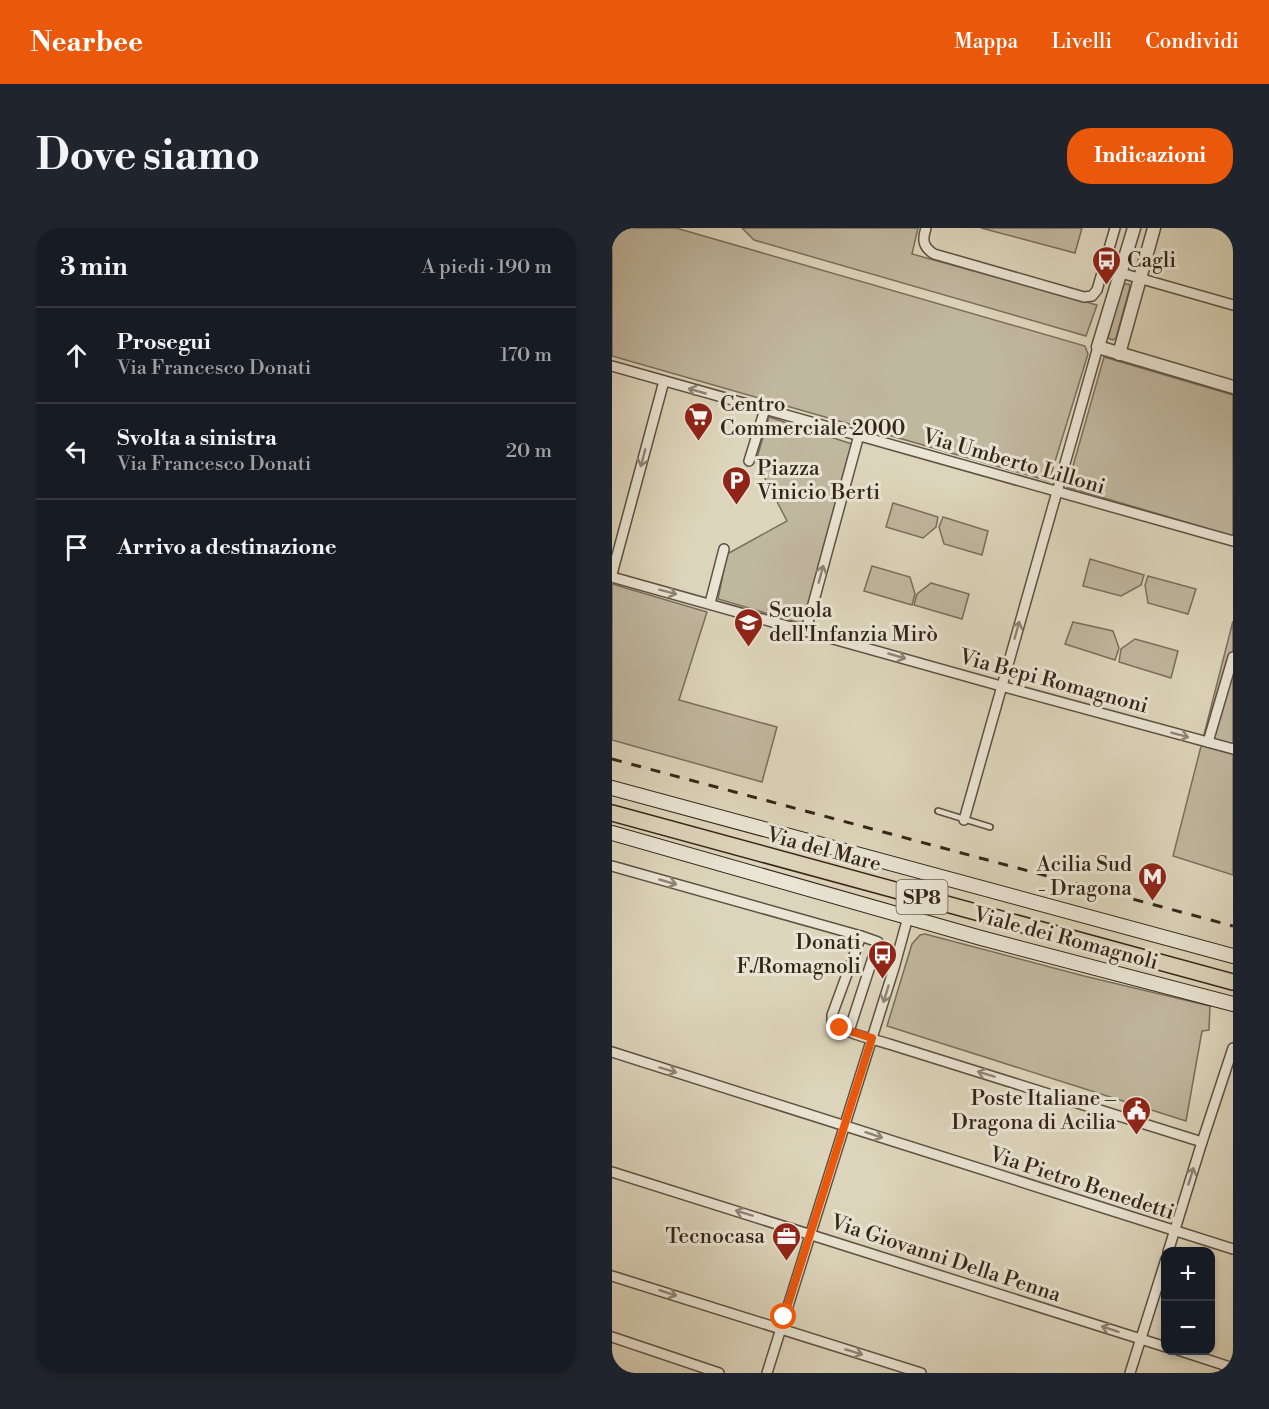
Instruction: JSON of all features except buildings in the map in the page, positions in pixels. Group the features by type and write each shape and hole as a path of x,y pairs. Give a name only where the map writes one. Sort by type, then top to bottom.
{"main road":[{"path":"612,788 1233,956"},
{"name":"Via del Mare","path":"612,813 1233,981"},
{"name":"Viale dei Romagnoli","path":"613,836 1233,1004"}],"street":[{"path":"926,228 924,244 934,254 1084,297 1092,296 1097,290 1115,228"},
{"path":"964,820 1056,492 1134,228"},
{"path":"1119,354 1154,228"},
{"path":"1121,273 1233,306"},
{"path":"1098,347 1233,387"},
{"name":"Via Umberto Lilloni","path":"612,366 1233,541"},
{"path":"612,575 664,381"},
{"path":"749,461 765,409"},
{"path":"806,630 859,435"},
{"path":"710,603 724,549"},
{"name":"Via Bepi Romagnoni","path":"612,575 1001,686 1208,742"},
{"path":"1233,657 1208,742 1233,749"},
{"path":"612,866 878,942 849,1031"},
{"path":"767,1373 908,917"},
{"path":"861,936 832,1015 834,1024 849,1031 1202,1142"},
{"path":"1169,1247 1233,1048"},
{"name":"Via Pietro Benedetti","path":"612,1052 1233,1249"},
{"name":"Via Giovanni Della Penna","path":"612,1172 1161,1345"},
{"path":"1130,1373 1161,1274"},
{"path":"612,1276 921,1373"},
{"path":"612,1336 719,1373"},
{"path":"1193,1355 1233,1368"}],"lane":[{"path":"938,811 990,827"}],"shaded area":[{"path":"612,228 676,228 1085,346 1088,354 1049,481 612,356"},
{"path":"742,228 918,228 912,254 1097,305 1086,336 754,240"},
{"path":"981,228 1082,228 1075,253"},
{"path":"1129,284 1130,287 1116,338 1113,340 1108,337 1121,287"},
{"path":"1104,357 1233,395 1233,536 1067,487"},
{"path":"769,417 852,444 803,624 718,599 727,554 787,521 756,461"},
{"path":"893,503 938,517 936,527 923,538 886,527"},
{"path":"943,517 988,531 982,555 944,544 939,527"},
{"path":"1090,559 1144,575 1141,585 1121,596 1083,586"},
{"path":"872,566 910,577 915,594 912,605 864,591"},
{"path":"1148,576 1196,589 1188,614 1148,603 1145,585"},
{"path":"931,583 969,594 962,619 914,605 917,594"},
{"path":"612,584 707,612 679,700 777,727 762,782 612,740"},
{"path":"1233,621 1233,875 1173,856"},
{"path":"1073,622 1113,631 1119,648 1115,660 1065,644"},
{"path":"1135,639 1178,651 1171,678 1119,662 1121,649"},
{"path":"925,934 1210,1006 1209,1030 1202,1031 1186,1121 887,1026 912,944 920,935"}],"railway":[{"path":"612,759 1233,926"}],"place":[{"name":"Cagli","path":"1106,286"},
{"name":"Centro Commerciale 2000","path":"699,442"},
{"name":"Piazza Vinicio Berti","path":"736,506"},
{"name":"Scuola dell'Infanzia Mirò","path":"748,648"},
{"name":"Acilia Sud - Dragona","path":"1153,902"},
{"name":"Donati F./Romagnoli","path":"882,980"},
{"name":"Poste Italiane – Dragona di Acilia","path":"1137,1136"},
{"name":"Tecnocasa","path":"786,1262"}],"route":[{"path":"784,1317 872,1038 840,1028"}]}
